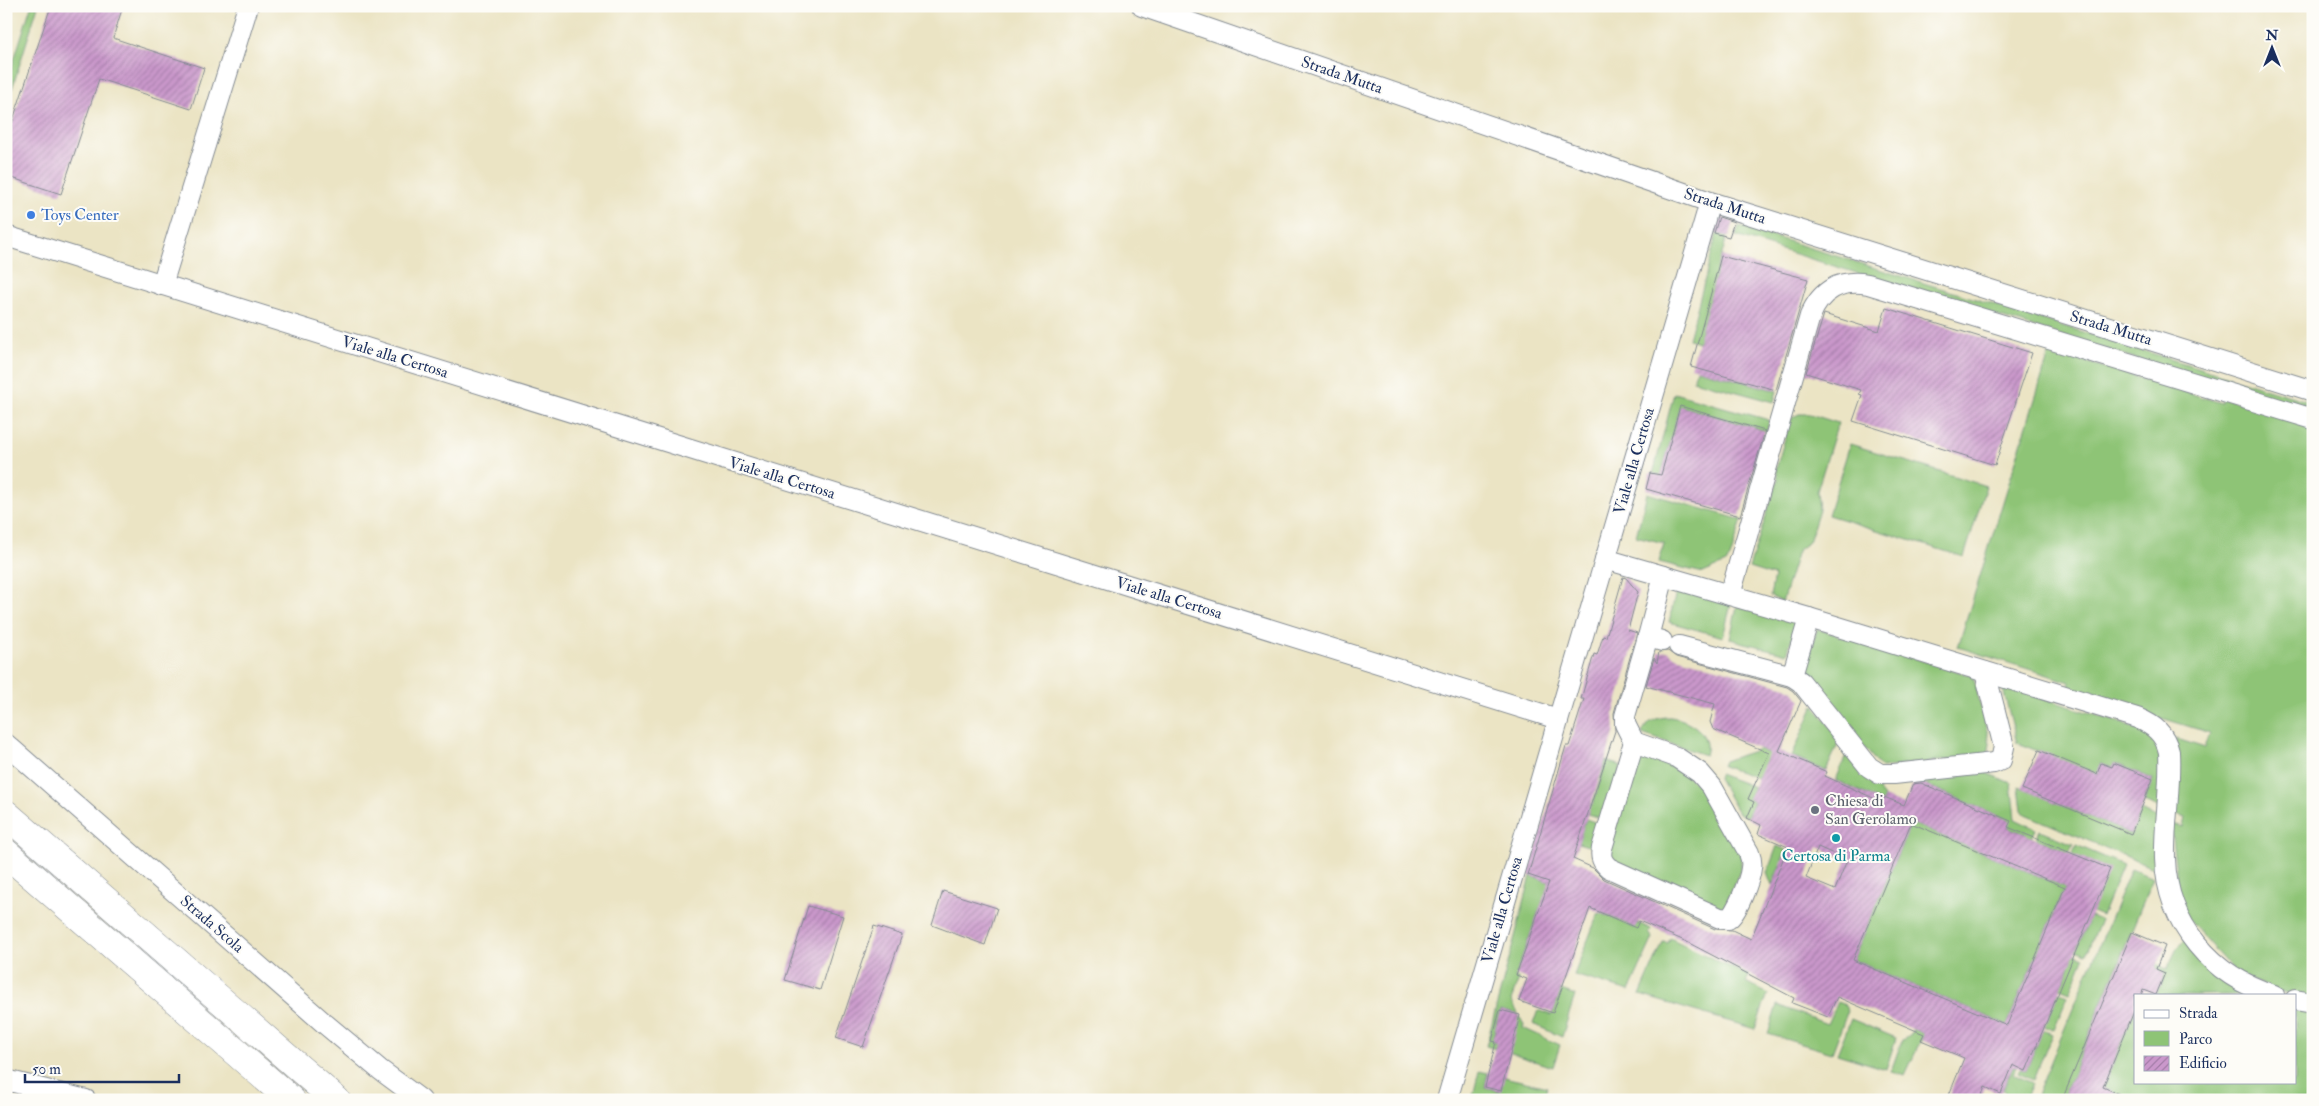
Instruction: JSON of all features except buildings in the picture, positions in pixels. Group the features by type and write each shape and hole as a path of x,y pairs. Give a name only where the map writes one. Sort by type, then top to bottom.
{"highway":[{"path":"6,814 336,1100"},
{"path":"6,853 289,1099"}],"street":[{"path":"162,285 248,6"},
{"name":"Strada Mutta","path":"1142,6 1710,202 2313,391"},
{"name":"Viale alla Certosa","path":"1447,1100 1710,202"},
{"name":"Viale alla Certosa","path":"6,236 1558,719"},
{"path":"1730,596 1810,316 1820,298 1836,285 1846,282 1868,284 2313,419"},
{"path":"1605,559 1809,618 2137,718 2155,727 2167,744 2169,762 2165,861 2176,913 2194,942 2217,965 2245,984 2271,994"},
{"path":"1634,742 1602,848 1601,854 1605,865 1720,918 1728,919 1734,914 1749,878 1752,866 1749,853 1712,787 1700,773 1676,757 1634,742 1624,719 1663,642 1664,576"},
{"path":"1792,676 1809,618"},
{"path":"1663,642 1792,676 1801,682 1869,767 1880,774 1994,763 2001,760 2004,747 1985,672"},
{"name":"Strada Scola","path":"6,744 331,1029 379,1069 421,1100"},
{"path":"2296,1000 2313,1003"},
{"path":"6,1080 86,1100"}],"green space":[{"path":"31,6 38,6 6,108 6,85"},
{"path":"1739,226 2313,403 2313,413 1736,236"},
{"path":"1717,233 1727,236 1698,342 1689,339"},
{"path":"2050,351 2222,403 2224,398 2313,425 2313,999 2275,990 2236,974 2181,911 2170,823 2183,827 2185,818 2171,813 2177,739 2205,748 2210,733 2068,689 2070,682 1958,647"},
{"path":"1697,369 1777,391 1774,402 1693,380"},
{"path":"1674,393 1769,420 1767,431 1680,406 1661,476 1653,474"},
{"path":"1799,414 1810,414 1838,423 1817,491 1819,510 1809,542 1799,549 1782,602 1770,596 1774,576 1749,568 1778,479 1776,469 1791,418"},
{"path":"1850,444 1986,486 1964,557 1828,515"},
{"path":"1647,493 1742,520 1730,558 1726,563 1703,573 1659,562 1664,543 1636,536"},
{"path":"1679,592 1731,604 1723,637 1669,622 1675,596"},
{"path":"1737,606 1797,622 1787,654 1730,639"},
{"path":"1817,629 1973,676 1990,743 1988,755 1881,768 1813,683 1808,662"},
{"path":"2002,685 2146,731 2159,747 2161,809 2144,802 2153,779 2114,763 2112,767 2101,763 2097,774 2017,743"},
{"path":"1814,705 1840,740 1826,771 1792,756"},
{"path":"1661,718 1677,718 1697,728 1705,740 1705,755 1642,734 1649,723"},
{"path":"1759,749 1774,756 1758,778 1722,766 1724,761"},
{"path":"1848,751 1884,797 1882,802 1836,780"},
{"path":"1636,754 1680,771 1695,782 1724,824 1741,856 1741,868 1722,912 1612,863 1607,853"},
{"path":"1606,761 1621,766 1604,819 1587,814 1590,804 1593,804"},
{"path":"1982,771 2011,783 2015,819 2036,829 2028,847 2022,845 2026,834 2008,827 2010,821 1915,780"},
{"path":"1719,774 1754,787 1748,799 1754,802 1747,817 1738,813 1718,778"},
{"path":"2019,787 2130,834 2140,811 2160,819 2156,869 2025,814 2022,810"},
{"path":"1586,819 1603,825 1595,848 1578,843"},
{"path":"1911,823 2065,887 2007,1025 1853,960"},
{"path":"2040,830 2073,844 2064,865 2064,850 2043,841 2038,851 2032,849"},
{"path":"2076,845 2123,865 2102,916 2080,907 2068,866"},
{"path":"1777,846 1786,850 1772,886 1767,873"},
{"path":"2131,869 2153,878 2062,1100 2035,1100"},
{"path":"1531,876 1555,884 1540,908 1515,977 1519,979 1511,1000 1524,1025 1523,1028 1560,1045 1553,1067 1486,1046","holes":["1500,1010 1516,1014 1511,1031 1512,1046 1492,1041"]},
{"path":"2078,911 2100,920 2086,954 2064,945 2066,939 2079,944 2088,923"},
{"path":"1602,913 1635,928 1638,923 1651,929 1649,933 1653,938 1629,991 1574,975 1598,914"},
{"path":"1670,938 1749,976 1746,982 1768,994 1755,1029 1640,995 1663,942 1668,943"},
{"path":"2186,940 2256,994 2156,994 2165,973 2152,967 2157,965 2167,969 2178,946"},
{"path":"2062,949 2084,958 2070,992 2048,983 2051,977 2063,982 2072,960"},
{"path":"2046,987 2068,996 2054,1030 2032,1021 2048,1020 2056,998 2044,993"},
{"path":"1561,990 1575,995 1562,1037 1533,1024 1538,1010 1552,1015"},
{"path":"1837,1002 1845,1005 1848,1010 1832,1053 1768,1034 1777,1005 1827,1024"},
{"path":"2296,1006 2313,1008 2313,1100 2113,1100 2116,1092 2103,1087 2134,1011 2134,1084 2296,1084"},
{"path":"1851,1019 1896,1038 1886,1069 1837,1054"},
{"path":"2030,1025 2052,1034 2033,1080 2018,1073 2020,1069 2026,1071 2040,1037"},
{"path":"1913,1029 1924,1034 1905,1075 1891,1071 1902,1040 1911,1034"},
{"path":"2013,1066 2016,1067 2013,1074 2032,1083 2025,1100 2010,1100 2003,1097 2005,1091 2003,1090"},
{"path":"1479,1071 1488,1073 1485,1087 1500,1091 1504,1077 1547,1087 1543,1100 1472,1100"}],"place":[{"name":"Toys Center","path":"31,215"},
{"name":"Chiesa di San Gerolamo","path":"1815,810"},
{"name":"Certosa di Parma","path":"1836,838"}]}
